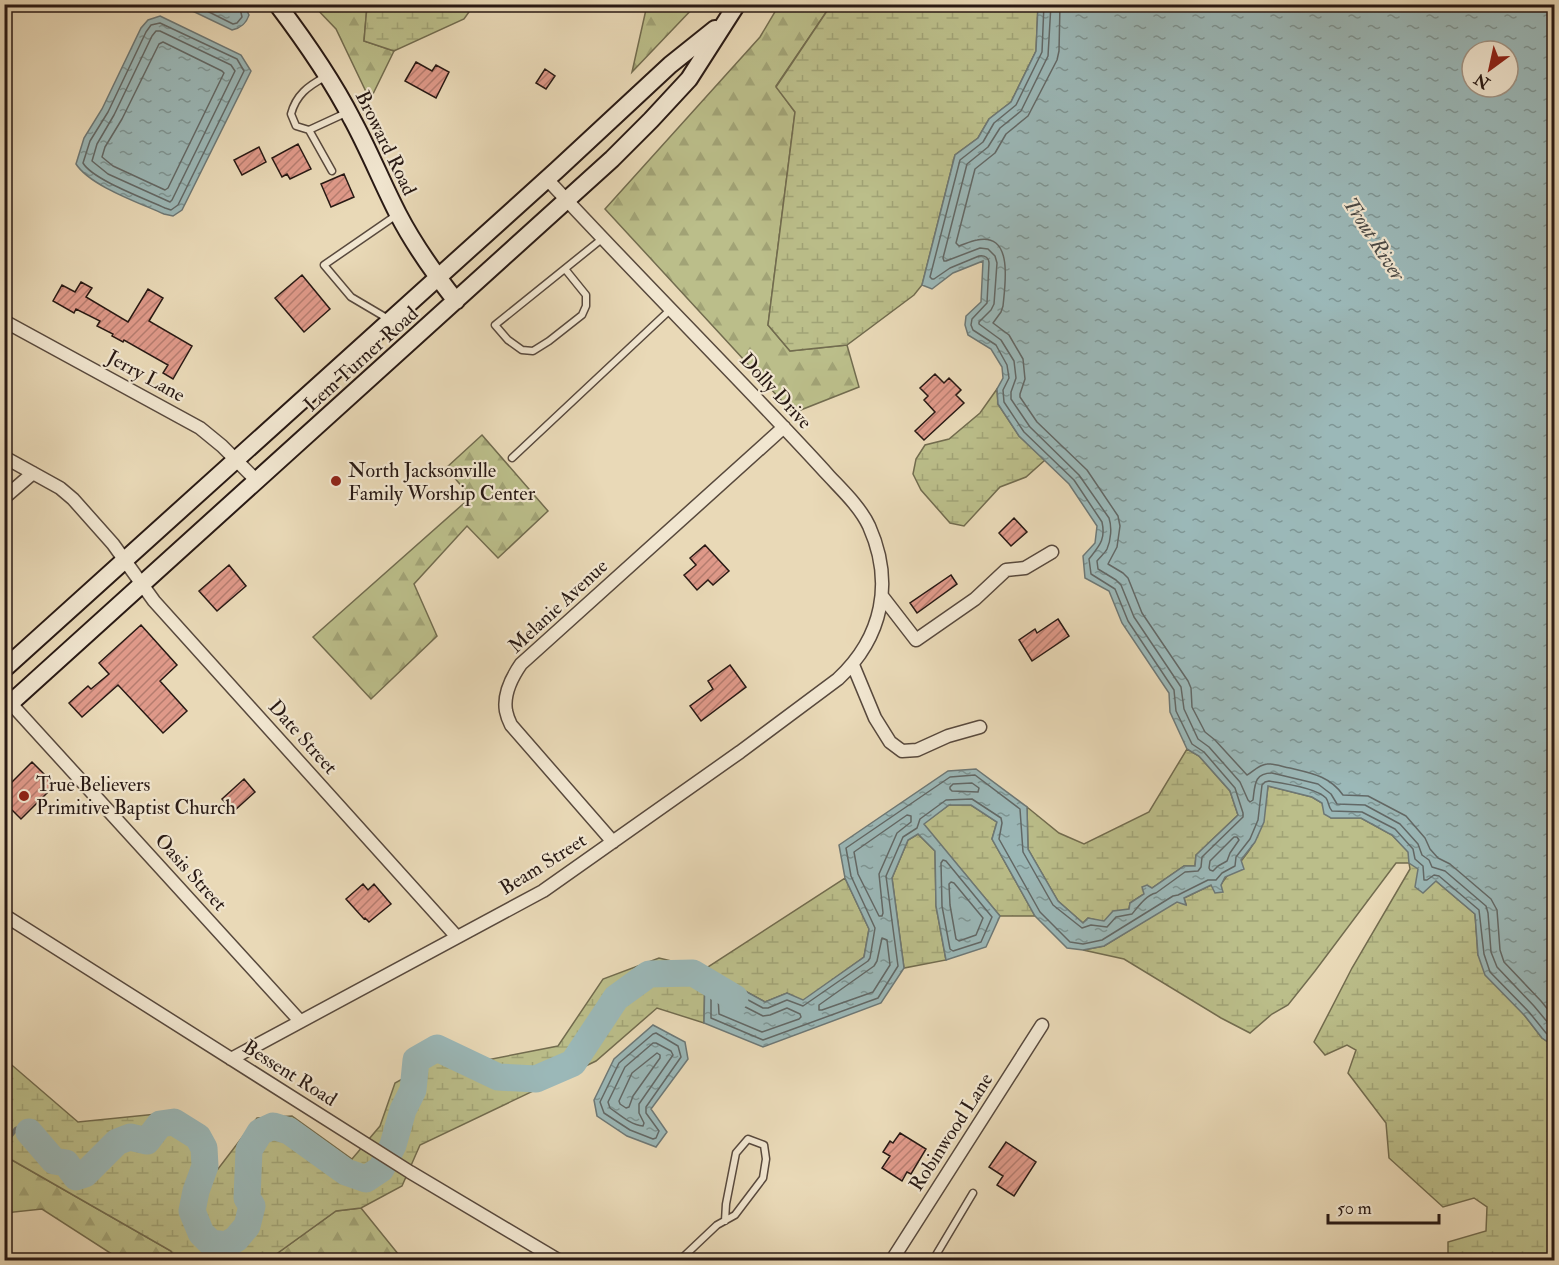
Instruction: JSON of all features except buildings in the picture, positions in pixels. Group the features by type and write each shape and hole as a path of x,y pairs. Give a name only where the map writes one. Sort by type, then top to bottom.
{"main road":[{"name":"Broward Road","path":"277,4 328,75 349,112 398,214 425,260 456,301"},
{"name":"Lem Turner Road","path":"7,702 142,585 567,200 643,128 689,79 737,4"},
{"name":"Lem Turner Road","path":"4,669 547,179 670,65 725,21"}],"street":[{"name":"Dolly Drive","path":"547,179 784,427 849,498 868,524 879,554 882,596 874,629 853,665"},
{"name":"Jerry Lane","path":"4,321 200,428 257,481"},
{"name":"Melanie Avenue","path":"613,842 511,725 505,710 512,677 521,664 784,427"},
{"name":"Date Street","path":"4,457 60,488 73,499 113,544 154,601 457,937"},
{"path":"4,498 33,473"},
{"path":"882,596 916,640 975,599 1006,570 1025,568 1052,552"},
{"path":"853,665 875,718 890,742 902,751 916,750 948,736 980,727"},
{"name":"Beam Street","path":"231,1059 543,891 740,752 838,679 853,665"},
{"name":"Oasis Street","path":"7,702 300,1021"},
{"name":"Bessent Road","path":"4,915 410,1172 558,1260"},
{"name":"Robinwood Lane","path":"892,1260 1042,1025"}],"lane":[{"path":"328,75 308,87 298,97 291,114 296,126 309,130 349,112"},
{"path":"309,130 332,171"},
{"path":"390,320 351,297 324,266 398,214"},
{"path":"565,269 586,295 586,306 582,315 533,351 522,350 508,340 495,325 603,238"},
{"path":"512,458 671,309"},
{"path":"680,1260 717,1225 735,1215 763,1178 766,1159 764,1144 748,1139 736,1153 724,1221"},
{"path":"933,1260 973,1192"}],"green space":[{"path":"313,5 369,5 367,6 364,41 394,51 370,100 336,29"},
{"path":"474,5 464,19 394,51 364,41 367,6"},
{"path":"647,5 696,5 632,72"},
{"path":"779,5 831,5 776,86 795,112 768,325 790,351 847,345 859,387 793,413 605,209 760,37"},
{"path":"831,5 1038,5 1036,51 1011,102 989,119 978,138 955,155 922,285 914,295 847,345 790,351 768,325 795,112 776,87"},
{"path":"997,389 998,404 1019,436 1045,460 1026,477 1000,487 964,526 950,523 921,490 913,474 916,459 925,445 949,439 980,413"},
{"path":"482,435 548,511 498,558 467,526 414,584 437,636 371,699 313,637 471,497 446,468"},
{"path":"1187,749 1199,756 1230,791 1238,815 1196,855 1195,866 1184,866 1152,888 1143,888 1144,894 1130,903 1129,909 1104,922 1088,918 1083,923 1058,901 1028,849 1027,807 1059,833 1084,844 1149,812"},
{"path":"1268,786 1312,797 1322,803 1331,818 1361,818 1392,835 1436,881 1475,914 1478,955 1542,1038 1554,1046 1554,1260 1448,1260 1448,1242 1486,1231 1487,1207 1474,1198 1443,1207 1389,1158 1386,1123 1348,1073 1356,1050 1347,1045 1325,1055 1314,1042 1352,968 1410,869 1409,863 1396,863 1288,1005 1272,1014 1250,1033 1124,959 1083,950 1104,946 1177,901 1186,904 1184,898 1211,885 1221,885 1249,851 1258,834 1264,817"},
{"path":"949,805 971,805 997,822 992,839 1035,916 1000,916 923,824"},
{"path":"918,834 935,851 936,906 946,960 904,968 892,878 908,840"},
{"path":"845,878 869,929 864,957 803,1001 787,993 765,1002 705,969"},
{"path":"659,958 705,969 704,1023 657,1008 596,1061 420,1145 402,1186 361,1208 336,1211 268,1260 175,1260 171,1251 5,1156 6,1060 78,1122 167,1113 204,1130 218,1169 257,1118 292,1116 352,1159 380,1126 395,1083 406,1077 418,1045 440,1039 487,1060 558,1046 603,979"},
{"path":"5,1156 171,1251 175,1260 121,1260 42,1209 5,1213"},
{"path":"361,1208 403,1260 268,1260 336,1211"}],"water":[{"path":"180,5 244,5 249,15 243,25 232,30"},
{"name":"Trout River","path":"1038,5 1554,5 1554,1046 1542,1038 1525,1016 1485,975 1478,955 1475,914 1436,881 1423,893 1415,887 1418,869 1409,863 1408,852 1392,835 1361,818 1331,818 1324,814 1322,803 1312,797 1268,786 1264,822 1255,842 1241,860 1244,869 1225,877 1221,885 1223,892 1215,893 1211,885 1184,898 1186,905 1177,902 1104,946 1083,950 1067,948 1035,916 992,839 997,822 971,805 949,805 924,824 1000,916 986,947 946,960 936,906 935,851 918,834 908,840 892,878 904,968 881,1003 763,1047 704,1023 705,969 765,1002 787,993 803,1000 864,957 869,929 845,878 839,845 948,771 976,769 1027,807 1028,849 1058,901 1083,923 1088,918 1104,921 1113,911 1129,909 1130,903 1144,894 1142,887 1147,885 1152,888 1184,866 1195,866 1196,855 1238,815 1230,791 1199,756 1187,749 1170,712 1169,693 1122,623 1109,591 1085,578 1083,556 1095,543 1097,526 1069,484 1019,436 998,404 997,389 1003,378 1002,367 991,349 968,335 965,325 966,316 981,302 983,261 953,273 932,289 922,285 955,155 978,138 989,119 1011,102 1036,51"},
{"path":"160,16 241,55 251,71 182,210 173,216 104,187 92,180 76,164 84,138 102,109 141,28 148,20"},
{"path":"653,1025 685,1042 688,1059 651,1109 667,1132 656,1147 627,1136 597,1116 594,1100 614,1059"}],"waterway":[{"path":"29,1132 54,1161 66,1163 76,1177 85,1174 117,1142 130,1137 147,1141 160,1124 174,1122 198,1137 204,1148 205,1166 192,1211 201,1233 211,1243 226,1245 236,1239 247,1226 252,1206 247,1198 249,1150 260,1132 273,1126 289,1131 346,1172 366,1179 381,1169 393,1145 403,1110 413,1090 416,1060 437,1048 498,1077 536,1079 573,1063 616,998 649,974 693,973 735,998"},
{"path":"4,1147 16,1129 23,1127 29,1132"}],"place":[{"name":"North Jacksonville Family Worship Center","path":"336,481"},
{"name":"True Believers Primitive Baptist Church","path":"24,796"}]}
